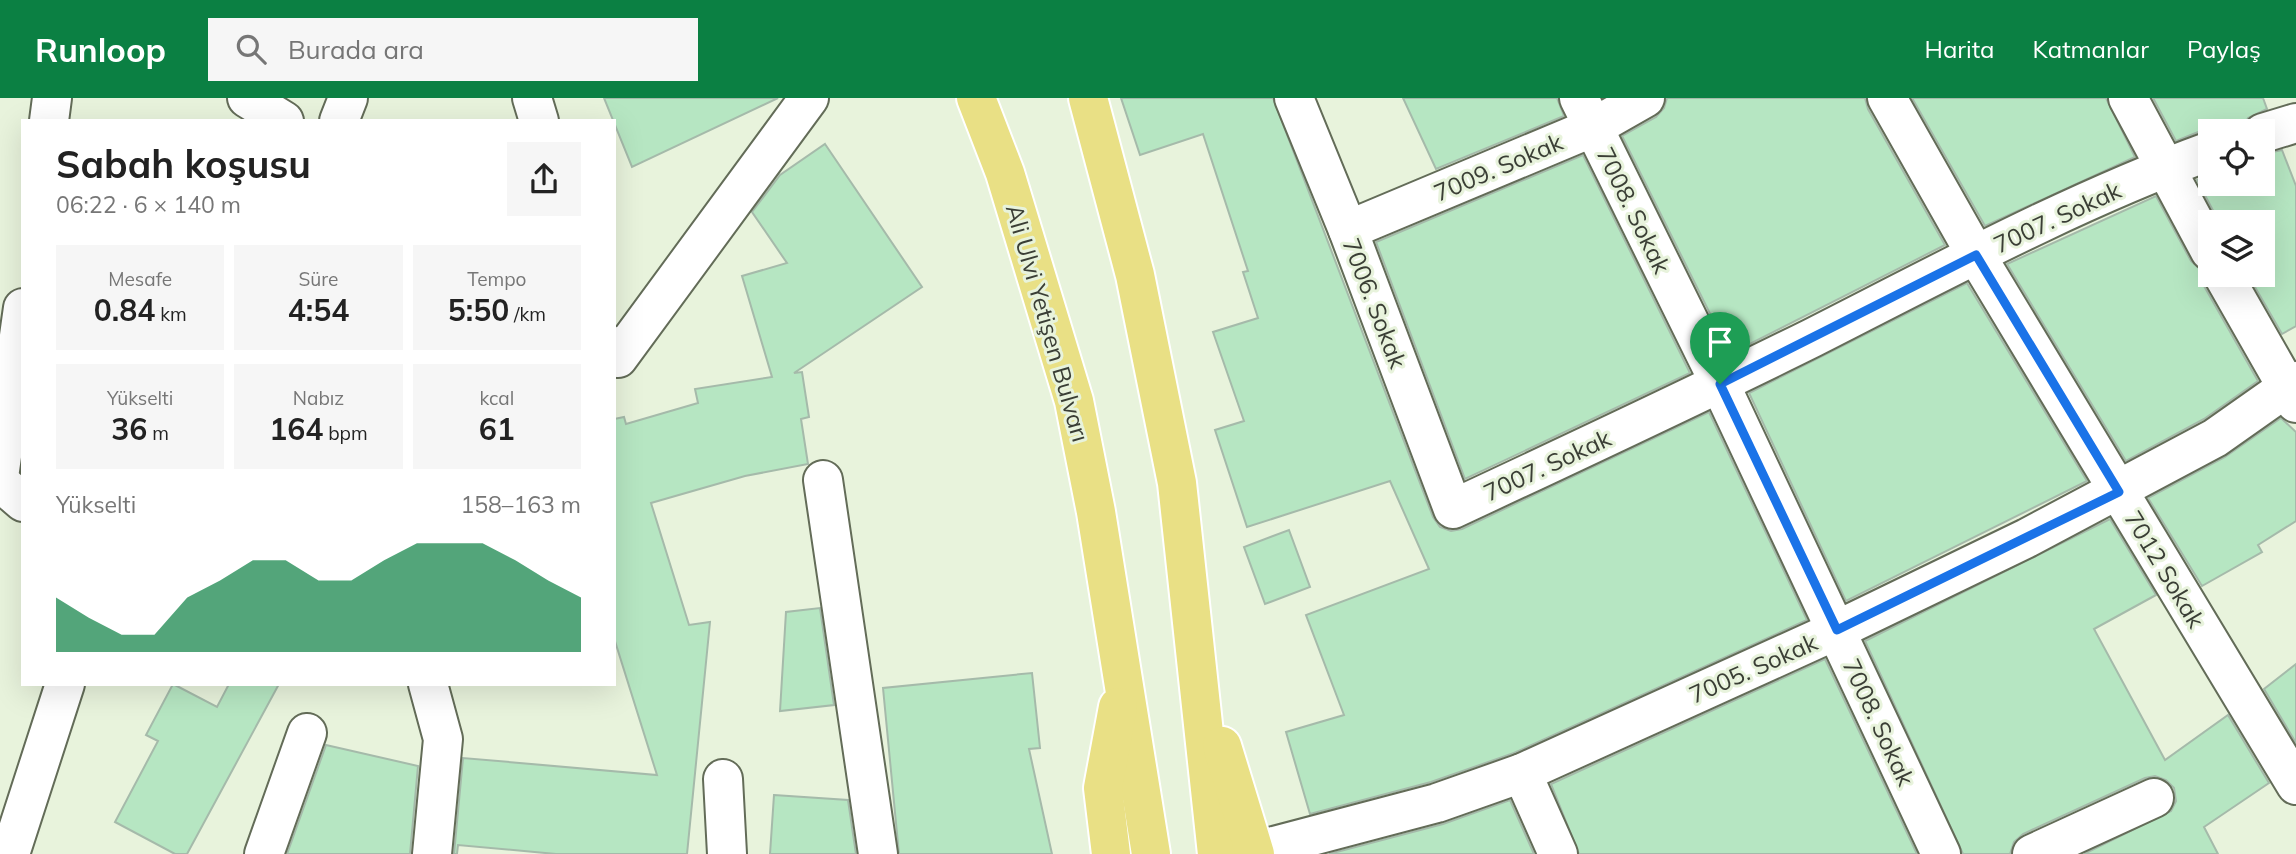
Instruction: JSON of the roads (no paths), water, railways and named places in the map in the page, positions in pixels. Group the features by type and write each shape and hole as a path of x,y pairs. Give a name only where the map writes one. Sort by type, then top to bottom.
{"main road":[{"name":"Ali Ulvi Yetişen Bulvarı","path":"976,98 1005,173 1074,401 1124,677 1151,854"},
{"path":"1088,98 1135,275 1177,483 1217,854"},
{"path":"1194,657 1255,852"},
{"name":"Ali Ulvi Yetişen Bulvarı","path":"1111,854 1103,788 1124,677"}],"street":[{"path":"49,119 52,98"},
{"path":"247,98 281,119"},
{"path":"340,119 348,98"},
{"path":"532,98 538,119"},
{"path":"616,355 809,98"},
{"name":"7006. Sokak","path":"1294,98 1348,230 1453,509"},
{"name":"7009. Sokak","path":"1348,230 1587,113 1645,98"},
{"name":"7012 Sokak","path":"1887,98 1976,255 2296,785"},
{"path":"2128,98 2198,230"},
{"name":"7008. Sokak","path":"1587,113 1720,384 1941,854"},
{"path":"2275,129 2296,123"},
{"name":"7007. Sokak","path":"1453,509 1720,384 1976,255 2163,168 2198,155"},
{"path":"2230,287 2293,391"},
{"path":"0,470 21,322"},
{"name":"7005. Sokak","path":"1255,852 1357,840 1437,803 1522,772 1837,630 2119,492 2293,391"},
{"path":"823,480 878,854"},
{"path":"0,482 21,500"},
{"path":"10,854 64,686"},
{"path":"429,686 443,739 432,854"},
{"path":"264,854 307,733"},
{"path":"1522,772 1558,854"},
{"path":"723,779 727,854"},
{"path":"2032,854 2154,798"}]}
